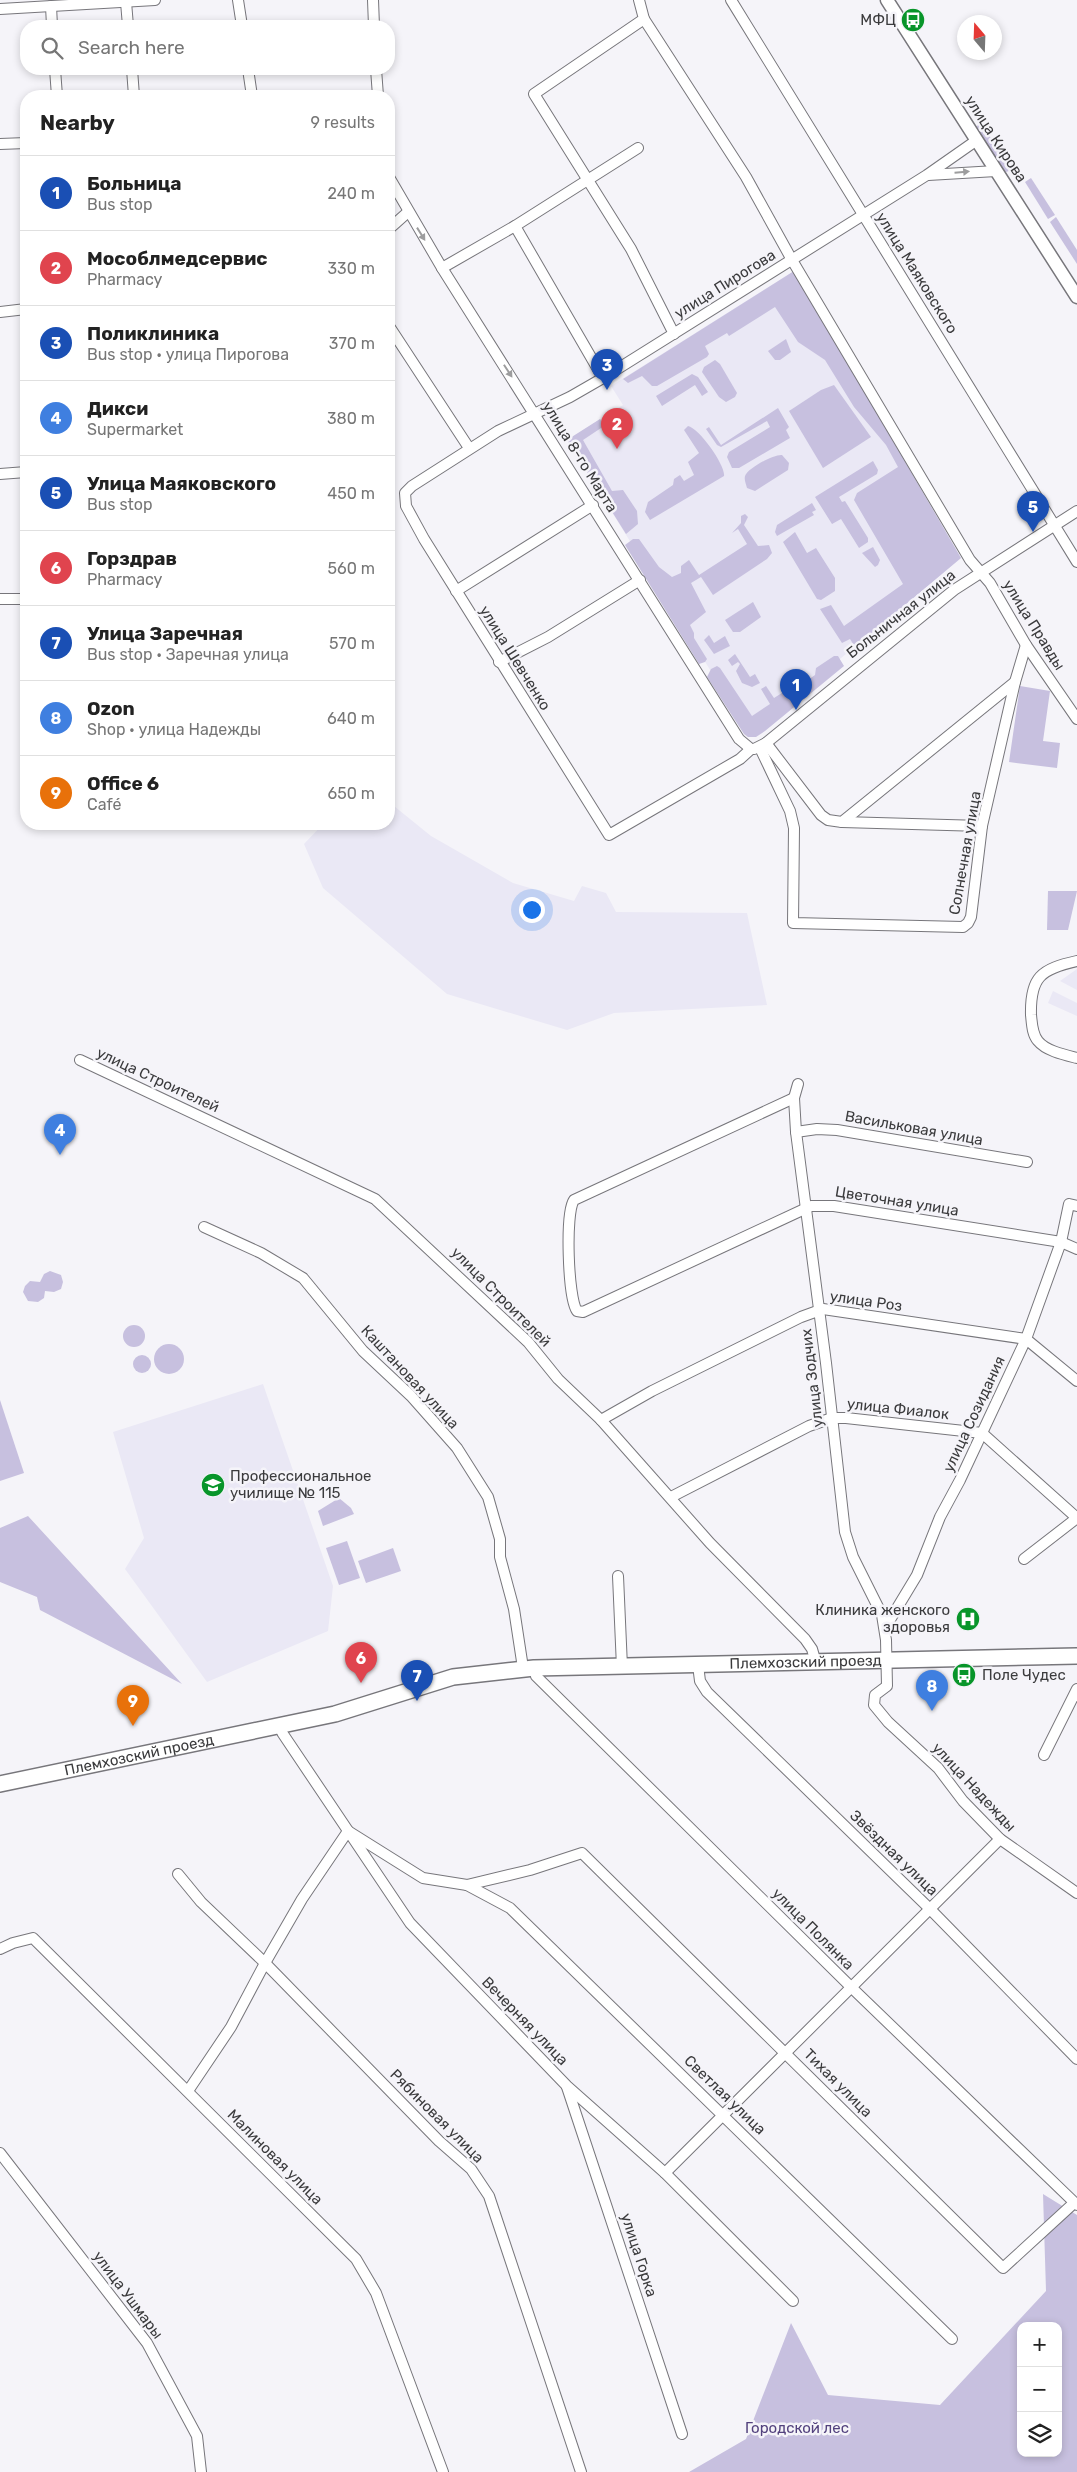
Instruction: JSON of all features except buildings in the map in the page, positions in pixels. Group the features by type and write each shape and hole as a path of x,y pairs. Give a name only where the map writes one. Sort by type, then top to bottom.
{"main road":[{"name":"Племхозский проезд","path":"0,1784 350,1710 445,1678 528,1668 1077,1656"}],"street":[{"path":"0,8 155,0"},
{"path":"238,0 241,20"},
{"path":"373,0 374,20"},
{"name":"улица Правды","path":"639,0 644,19 746,177 792,260 965,552 993,588 1026,645 1077,719"},
{"name":"улица Маяковского","path":"731,0 1077,562"},
{"name":"улица Кирова","path":"887,0 1077,296"},
{"path":"126,2 128,20"},
{"path":"51,6 52,20"},
{"path":"644,19 534,94 631,249 674,334"},
{"path":"55,75 57,90"},
{"path":"132,75 134,90"},
{"path":"249,75 251,90"},
{"path":"376,75 378,90"},
{"name":"улица Пирогова","path":"405,493 498,430 570,397 604,378 927,175 977,140"},
{"path":"0,144 20,143"},
{"path":"442,268 515,226 638,148"},
{"name":"улица Пирогова","path":"927,175 996,171"},
{"name":"улица 8-го Марта","path":"395,188 442,268 535,412 739,739 759,747"},
{"path":"395,223 408,212"},
{"path":"515,226 604,378"},
{"path":"0,312 20,310"},
{"path":"395,335 469,448"},
{"path":"0,474 20,472"},
{"name":"улица Шевченко","path":"405,493 406,506 456,591 609,835"},
{"path":"456,591 593,505"},
{"name":"Больничная улица","path":"609,835 759,747 928,611 980,573 1077,511"},
{"path":"500,662 548,637 640,580"},
{"path":"0,599 20,599"},
{"name":"Солнечная улица","path":"759,747 790,812 794,828 793,923 963,927 971,917 982,826 1015,682 1026,645"},
{"path":"842,822 1015,682"},
{"path":"759,747 821,815 828,820 982,826"},
{"path":"1077,961 1053,967 1042,974 1036,983 1031,1000 1032,1025 1036,1039 1046,1047 1077,1058"},
{"name":"улица Строителей","path":"80,1060 375,1199 500,1314 534,1349 558,1379 601,1420 710,1543 805,1639 812,1649 816,1663"},
{"name":"улица Зодчих","path":"798,1084 794,1098 796,1132 846,1537 853,1557 880,1609 885,1628 887,1661"},
{"name":"Цветочная улица","path":"794,1098 574,1200 571,1208 569,1268 575,1307 579,1312 583,1312 805,1208 834,1206 1061,1242 1077,1249"},
{"name":"Васильковая улица","path":"796,1132 816,1129 837,1130 1027,1162"},
{"name":"улица Созидания","path":"885,1628 916,1574 940,1517 1026,1339 1073,1205"},
{"name":"Каштановая улица","path":"204,1227 261,1253 303,1278 362,1351 411,1396 457,1448 488,1497 500,1539 500,1557 528,1668"},
{"name":"улица Роз","path":"601,1420 652,1391 819,1310 833,1310 1026,1339"},
{"path":"1026,1339 1077,1381"},
{"name":"улица Фиалок","path":"671,1497 809,1426 832,1418 878,1420 982,1433"},
{"path":"982,1433 1077,1518 1024,1559"},
{"path":"618,1576 622,1667"},
{"name":"улица Надежды","path":"887,1661 887,1686 873,1698 876,1709 938,1768 963,1801 1000,1839 1077,1893"},
{"name":"Звёздная улица","path":"698,1665 700,1682 707,1692 930,1909 1077,2059"},
{"name":"улица Полянка","path":"528,1668 852,1988 1075,2204"},
{"path":"1044,1755 1077,1689"},
{"name":"Вечерняя улица","path":"279,1726 410,1923 567,2086 665,2174 793,2301"},
{"path":"188,2092 231,2028 265,1963 302,1899 348,1831 424,1878 467,1885"},
{"path":"665,2174 1000,1839"},
{"name":"Тихая улица","path":"467,1885 530,1870 582,1853 1003,2268 1075,2204"},
{"name":"Рябиновая улица","path":"178,1874 202,1902 265,1963 440,2141 472,2169 489,2196 581,2472"},
{"name":"Светлая улица","path":"467,1885 510,1908 952,2339"},
{"name":"Малиновая улица","path":"0,1949 13,1942 33,1938 356,2259 376,2293 443,2472"},
{"name":"улица Горка","path":"567,2086 682,2434"},
{"name":"улица Ушмары","path":"0,2153 147,2343 197,2436 201,2472"}],"shaded area":[{"path":"794,271 961,558 750,734 567,440 623,405 611,386"},
{"path":"395,807 431,836 513,883 574,901 582,886 606,893 616,912 747,913 767,1005 614,1013 567,1030 447,994 323,888 304,844 317,830 395,830"},
{"path":"1077,969 1077,990 1060,981"},
{"path":"1053,991 1077,1003 1077,1016 1048,1003"},
{"name":"Профессиональное училище № 115","path":"263,1384 333,1586 328,1631 207,1682 125,1569 144,1538 113,1432"}],"green space":[{"path":"981,123 1012,170 1006,172 1002,169 978,132 977,126"},
{"path":"1031,178 1055,215 1048,219 1025,182"},
{"path":"1056,217 1077,250 1077,264 1050,222"},
{"path":"794,271 961,558 855,647 850,639 842,643 820,609 831,605 844,626 903,584 854,500 857,493 898,467 886,445 854,407 825,360 798,342 775,307 729,336 727,333 705,346 709,354 707,357 657,386 652,386 642,376 628,383 623,379"},
{"path":"786,339 791,352 780,360 775,360 768,351"},
{"path":"715,360 720,364 737,393 735,397 726,402 719,397 702,372 704,367"},
{"path":"692,374 698,377 708,392 702,396 695,385 662,406 656,396"},
{"path":"834,385 871,437 823,468 789,411 821,390"},
{"path":"778,408 789,427 786,430 790,438 739,468 732,468 727,457 729,452 770,427 767,421 721,447 717,445 706,429 709,427 721,445"},
{"path":"600,419 604,426 583,440 612,491 623,490 637,511 638,524 626,534 567,440"},
{"path":"688,426 699,433 711,448 721,464 724,476 650,520 645,512 648,502 673,485 674,479 680,475 684,481 694,475 688,462 699,453 684,430"},
{"path":"782,455 789,463 788,470 755,491 747,488 745,476 747,473 768,459"},
{"path":"873,461 878,470 877,474 839,497 842,502 845,501 868,538 868,542 859,548 841,519 832,524 815,497"},
{"path":"812,503 816,510 812,512 814,515 777,536 775,532 777,525"},
{"path":"745,514 748,517 744,525 758,546 769,545 772,553 767,559 713,595 701,577 691,583 706,612 690,625 694,638 707,659 699,664 625,545 633,539 639,539 659,567 672,577 681,573 681,566 689,560 699,575 747,544 738,529 732,533 741,523 741,516"},
{"path":"795,532 807,553 816,548 835,578 835,591 821,600 817,599 783,542"},
{"path":"873,547 880,560 875,567 862,553"},
{"path":"753,602 761,617 740,632 733,632 725,620"},
{"path":"709,635 714,643 725,636 730,646 714,654 704,640"},
{"path":"735,654 750,677 755,674 760,683 752,687 742,683 736,671 740,664 738,662 732,666 728,660"},
{"path":"834,656 838,656 844,666 756,737 748,737 744,734 707,677 711,669 717,666 720,668 752,716 770,704 761,689 766,686 774,698 796,684 798,687 815,675 816,668"},
{"path":"1020,686 1050,691 1043,741 1060,743 1057,768 1009,762"},
{"path":"1048,891 1077,891 1068,930 1047,930"},
{"path":"50,1271 61,1275 63,1282 61,1289 54,1292 45,1291 44,1298 38,1302 28,1301 23,1292 25,1286 30,1281 40,1282 44,1274"},
{"path":"134,1325 142,1328 145,1336 142,1344 134,1347 126,1344 123,1336 126,1328"},
{"path":"169,1344 180,1348 184,1359 180,1370 169,1374 158,1370 154,1359 158,1348"},
{"path":"142,1355 148,1358 151,1364 148,1370 142,1373 136,1370 133,1364 136,1358"},
{"path":"0,1400 24,1473 0,1481"},
{"path":"339,1498 351,1508 354,1514 323,1526 318,1511"},
{"path":"28,1516 182,1684 40,1610 37,1597 0,1582 0,1528"},
{"path":"347,1541 360,1578 339,1585 326,1548"},
{"path":"393,1548 401,1571 366,1583 358,1561"},
{"name":"Городской лес","path":"1043,2194 1077,2215 1077,2472 689,2472 746,2439 791,2323 828,2395 940,2405 1017,2322 1017,2457 1062,2457 1062,2322 1017,2322 1046,2291"}],"place":[{"name":"МФЦ","path":"913,20"},
{"name":"Поликлиника","path":"607,390"},
{"name":"Мособлмедсервис","path":"617,449"},
{"name":"Улица Маяковского","path":"1033,532"},
{"name":"Больница","path":"796,710"},
{"name":"Дикси","path":"60,1155"},
{"name":"Профессиональное училище № 115","path":"213,1485"},
{"name":"Клиника женского здоровья","path":"968,1619"},
{"name":"Поле Чудес","path":"964,1675"},
{"name":"Горздрав","path":"361,1683"},
{"name":"Улица Заречная","path":"417,1701"},
{"name":"Ozon","path":"932,1711"},
{"name":"Office 6","path":"133,1726"}]}
